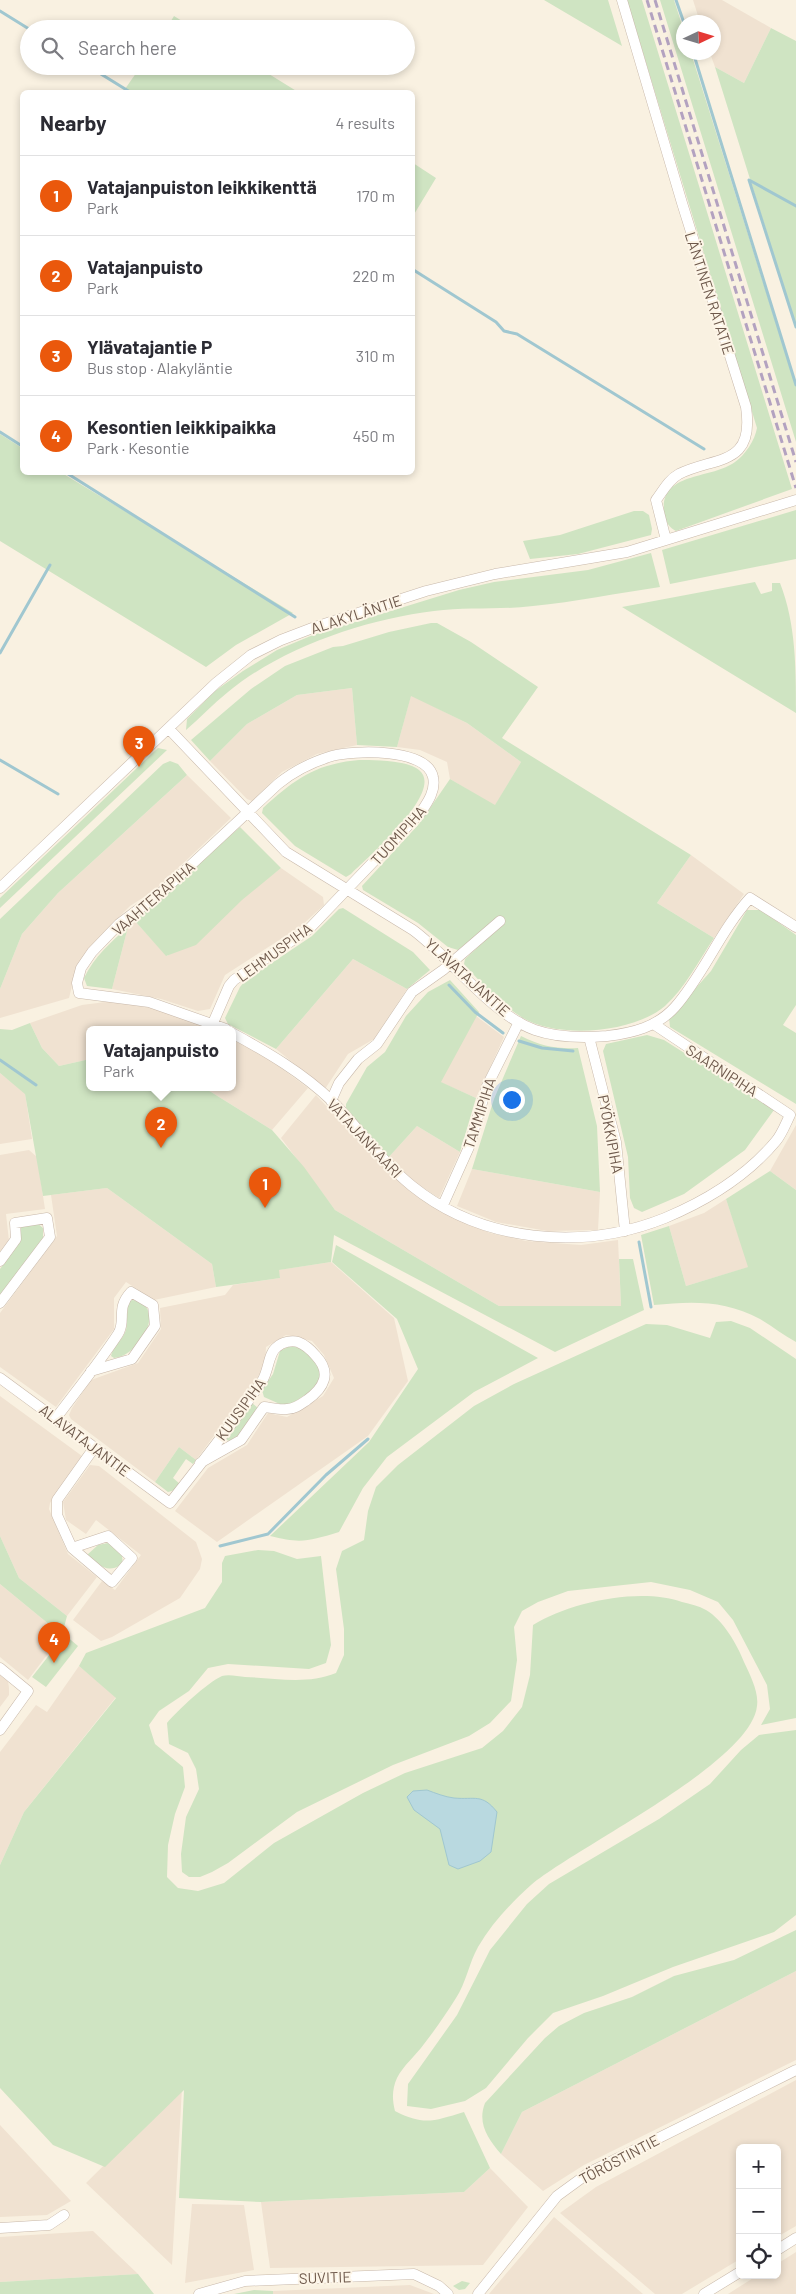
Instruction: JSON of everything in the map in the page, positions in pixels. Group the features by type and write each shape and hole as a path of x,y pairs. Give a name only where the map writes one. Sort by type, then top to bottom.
{"street":[{"name":"LÄNTINEN RATATIE","path":"622,0 682,203 746,407 748,422 745,437 739,449 714,464 680,474 669,481 656,500 666,540"},
{"name":"ALAKYLÄNTIE","path":"0,888 169,729 216,682 250,655 315,627 473,578 604,558 796,500"},
{"name":"YLÄVATAJANTIE","path":"169,729 286,852 413,930 452,963 504,1012 519,1022 549,1034 589,1037 617,1035 655,1025 675,1007 684,995 739,910 750,898 796,926"},
{"name":"TUOMIPIHA","path":"247,812 288,776 311,763 334,756 371,752 395,755 424,764 431,770 434,777 432,792 428,801 397,839 346,890"},
{"name":"VAAHTERAPIHA","path":"213,1023 149,1002 78,993 77,983 80,968 92,952 119,924 163,891 247,812"},
{"name":"LEHMUSPIHA","path":"213,1023 229,986 234,980 309,929 346,890"},
{"path":"332,1101 339,1083 358,1059 377,1044 412,992 452,963 500,921"},
{"name":"TAMMIPIHA","path":"443,1205 469,1147 487,1086 519,1022"},
{"path":"213,1023 220,1026"},
{"name":"SAARNIPIHA","path":"655,1025 790,1115"},
{"name":"VATAJANKAARI","path":"236,1035 279,1059 332,1101 394,1171 413,1187 443,1205 489,1226 538,1237 586,1238 625,1231 681,1211 711,1197 731,1184 776,1140 790,1115"},
{"name":"PYÖKKIPIHA","path":"589,1037 616,1142 625,1231"},
{"path":"0,1261 16,1239 15,1223 47,1218 50,1237 0,1303"},
{"path":"56,1418 119,1332 123,1301 131,1292 153,1305 155,1326 132,1359 91,1371"},
{"name":"KUUSIPIHA","path":"170,1503 200,1463 252,1396 268,1372 271,1354 277,1346 288,1342 298,1342 309,1348 324,1369 326,1376 324,1384 317,1393 300,1405 288,1410 264,1407 241,1440 200,1463"},
{"name":"ALAVATAJANTIE","path":"1,1382 56,1418 170,1503"},
{"path":"252,1396 264,1407"},
{"path":"72,1548 106,1536 132,1556 113,1582 72,1548 61,1527 56,1505 94,1448"},
{"path":"0,1668 28,1691 0,1730"},
{"name":"TÖRÖSTINTIE","path":"478,2294 547,2208 566,2188 590,2172 796,2070"},
{"path":"0,2228 49,2225 64,2215"},
{"path":"781,2247 796,2238"},
{"name":"SUVITIE","path":"199,2294 245,2280 414,2274 439,2286 448,2294"},
{"path":"704,2294 736,2274"}],"shaded area":[{"path":"693,0 722,0 771,28 744,83 715,67 712,60 721,60 721,15 698,15"},
{"path":"352,688 357,745 317,754 282,772 252,801 247,799 210,761 247,724 297,695"},
{"path":"411,695 467,723 521,762 495,806 450,779 447,762 420,750 397,747"},
{"path":"187,775 231,818 155,890 130,906 97,939 77,965 69,998 0,1018 0,989 22,934 58,893"},
{"path":"691,855 744,894 714,938 657,903"},
{"path":"281,868 323,897 324,905 301,926 225,975 210,1009 198,1011 161,999 112,989 128,927 135,921 167,956"},
{"path":"353,959 407,989 374,1039 348,1054 325,1089 276,1049"},
{"path":"113,1001 156,1009 206,1026 86,1026 86,1060 59,1066 42,1048 30,1023 82,1005"},
{"path":"476,1016 504,1037 476,1098 440,1082"},
{"path":"236,1039 262,1054 308,1088 272,1130 209,1091 236,1091"},
{"path":"0,1073 25,1093 32,1139 0,1144"},
{"path":"316,1095 381,1164 413,1192 447,1214 490,1233 526,1241 581,1245 618,1240 621,1306 499,1306 335,1210 281,1138"},
{"path":"796,1125 796,1190 770,1171"},
{"path":"417,1126 460,1152 439,1198 413,1181 388,1158"},
{"path":"29,1150 37,1157 45,1209 6,1214 9,1241 0,1252 0,1155"},
{"path":"472,1169 600,1192 598,1230 547,1231 496,1222 457,1206"},
{"path":"107,1188 212,1264 216,1287 154,1300 126,1282 114,1298 114,1329 56,1407 0,1367 0,1313 57,1236 51,1195"},
{"path":"726,1199 749,1267 686,1286 669,1226 704,1213"},
{"path":"331,1262 394,1318 408,1381 368,1436 217,1542 175,1511 208,1468 247,1445 268,1413 287,1417 323,1396 334,1378 324,1355 312,1341 286,1335 266,1347 265,1367 196,1460 179,1447 155,1482 71,1419 69,1415 72,1408 91,1380 138,1363 161,1329 160,1308 225,1295 233,1285 280,1278 278,1270"},
{"path":"0,1396 82,1456 50,1503 49,1509 68,1554 97,1577 67,1616 19,1578 0,1536"},
{"path":"90,1465 99,1466 196,1542 202,1559 200,1569 180,1598 112,1637 101,1641 73,1620 102,1581 115,1590 141,1555 96,1520 86,1534 66,1520 63,1502"},
{"path":"0,1584 62,1635 28,1680 0,1657"},
{"path":"79,1666 116,1697 24,1812 0,1865 0,1752 36,1705 47,1712"},
{"path":"0,1674 8,1681 9,1695 0,1707"},
{"path":"796,1971 796,2060 584,2165 543,2191 501,2154 522,2112"},
{"path":"796,2080 796,2226 781,2235 781,2144 736,2144 736,2261 682,2294 655,2294 560,2213 596,2187"},
{"path":"182,2088 172,2265 86,2183"},
{"path":"0,2125 71,2201 47,2215 0,2217"},
{"path":"490,2168 528,2207 483,2265 270,2268 261,2202 464,2192"},
{"path":"192,2204 244,2205 254,2270 185,2283"},
{"path":"554,2217 643,2294 489,2294"},
{"path":"93,2231 138,2274 0,2282 0,2237"},
{"path":"796,2252 796,2294 728,2294 752,2279 781,2279 781,2261"},
{"path":"410,2285 434,2294 273,2294 273,2291"}],"green space":[{"path":"544,0 608,0 622,46"},
{"path":"627,0 642,0 792,489 676,531 672,529 665,517 664,502 668,492 676,484 687,479 725,468 735,462 749,447 757,428"},
{"path":"660,0 674,0 679,15 676,15 676,52"},
{"path":"174,16 180,20 172,20"},
{"path":"771,28 796,41 796,326 715,67 744,83"},
{"path":"678,60 693,60 796,387 796,442"},
{"path":"135,75 271,75 295,90 127,90 125,89"},
{"path":"415,164 436,178 415,213"},
{"path":"0,434 20,447 20,475 65,475 293,613 236,645 206,667 0,541"},
{"path":"796,510 796,559 670,584 662,550"},
{"path":"634,511 643,511 649,515 652,529 651,535 578,554 530,559 523,541 560,535"},
{"path":"651,553 660,587 581,600 521,607 434,611 381,621 325,638 273,662 249,676 222,697 186,730 187,719 215,691 277,650 313,635 459,590 494,582 588,570"},
{"path":"755,582 761,594 772,591 772,583 780,583 789,614 794,646 796,713 622,607"},
{"path":"437,623 471,642 538,687 502,738 691,855 657,903 714,938 679,991 665,1006 651,1015 635,1022 596,1030 575,1031 538,1025 523,1018 499,1000 464,964 465,959 501,926 494,921 458,950 448,947 418,923 363,890 362,886 419,824 450,779 495,805 521,762 467,723 411,696 397,747 357,745 352,688 297,695 247,724 210,761 191,740 251,689 285,666 333,647"},
{"path":"158,748 167,750 0,908 0,898"},
{"path":"359,760 390,761 407,764 419,770 424,780 422,793 401,824 346,877 295,846 262,813 263,808 285,789 306,775 330,765"},
{"path":"170,761 178,764 187,775 58,893 22,934 0,989 0,919 163,764"},
{"path":"240,827 281,868 242,900 196,945 166,956 135,921"},
{"path":"343,908 413,952 430,970 407,989 353,959 276,1049 236,1028 236,1026 228,1024 225,1018 240,987 245,981 312,936 339,909"},
{"path":"747,910 761,910 796,935 796,1005 783,1025 796,1033 796,1104 670,1027 669,1018 711,971"},
{"path":"128,927 112,989 87,986 84,978 93,963 109,944"},
{"path":"450,980 479,1012 441,1082 476,1098 460,1152 417,1126 388,1158 346,1109 346,1104 367,1067 385,1052 406,1016 428,992"},
{"path":"30,1023 42,1048 59,1066 86,1060 86,1091 209,1091 272,1130 304,1167 335,1210 499,1306 621,1306 619,1259 633,1259 644,1310 555,1352 334,1235 331,1262 279,1270 280,1278 216,1287 212,1264 107,1188 43,1196 25,1094 0,1073 0,1029 12,1030"},
{"path":"647,1035 664,1040 774,1110 745,1150 684,1194 642,1212 634,1208 630,1198 628,1157 603,1051 606,1044"},
{"path":"521,1036 549,1046 578,1048 597,1126 600,1192 472,1169 494,1099"},
{"path":"770,1171 796,1190 796,1342 760,1319 734,1308 708,1303 654,1305 641,1235 669,1226 686,1286 748,1267 726,1199"},
{"path":"37,1223 43,1228 43,1238 0,1296 0,1269 19,1242 21,1226"},
{"path":"336,1245 538,1358 474,1392 387,1457 363,1488 339,1532 320,1538 298,1541 290,1540 270,1536 369,1442 418,1369 397,1319 332,1262"},
{"path":"133,1300 144,1304 149,1312 146,1331 132,1350 123,1356 114,1358 111,1356 112,1352 125,1334 129,1301"},
{"path":"731,1321 750,1328 796,1359 796,1718 761,1725 770,1709 767,1685 733,1620 718,1602 690,1590 651,1582 568,1591 538,1602 522,1611 514,1627 517,1660 511,1701 490,1723 469,1736 393,1765 297,1812 228,1863 212,1872 200,1877 189,1877 182,1872 181,1854 186,1817 199,1789 196,1769 188,1753 169,1744 167,1723 193,1697 222,1676 302,1680 325,1677 336,1673 344,1655 344,1629 336,1569 342,1551 364,1540 368,1511 376,1487 398,1465 474,1406 514,1384 646,1324 667,1325 710,1338 716,1322"},
{"path":"290,1346 304,1349 321,1367 322,1374 313,1390 291,1404 282,1405 264,1397 262,1390 273,1374 280,1351"},
{"path":"252,1403 258,1408 239,1435 229,1441 225,1439"},
{"path":"179,1447 196,1460 193,1464 186,1459 173,1478 180,1484 175,1490 168,1492 155,1482"},
{"path":"0,1536 19,1578 67,1616 62,1635 0,1584"},
{"path":"108,1543 117,1550 122,1558 121,1565 116,1568 102,1567 87,1555 98,1545"},
{"path":"258,1550 274,1551 297,1559 321,1556 331,1645 326,1663 309,1669 228,1664 208,1668 189,1691 159,1711 149,1725 155,1744 183,1767 185,1787 175,1814 168,1845 167,1877 178,1888 198,1891 224,1883 274,1843 363,1793 405,1773 482,1748 503,1731 522,1707 530,1675 533,1625 566,1610 606,1599 646,1596 665,1598 700,1607 712,1614 729,1633 741,1655 755,1689 757,1706 747,1728 725,1753 695,1778 659,1803 553,1869 531,1885 495,1922 478,1947 462,1986 448,2010 395,2082 393,2098 395,2111 405,2116 422,2120 437,2120 464,2112 490,2168 464,2192 261,2202 179,2198 184,2090 105,2167 53,2145 0,2088 0,1865 24,1812 116,1698 79,1666 86,1653 205,1608 222,1582 222,1563 225,1556"},
{"path":"65,1635 78,1646 46,1687 32,1677"},
{"path":"796,1730 796,1915 774,1932 673,1967 603,1996 553,2013 528,2038 486,2088 465,2101 431,2109 407,2106 408,2084 457,2015 490,1950 527,1904 549,1884 659,1819 710,1784 741,1750 759,1735"},
{"path":"796,1930 796,1971 522,2112 501,2154 492,2143 483,2124 482,2117 485,2103 545,2038 559,2026 584,2013 632,1997 674,1976 734,1960"},
{"path":"138,2274 154,2294 0,2294 0,2282"},
{"path":"462,2281 470,2283 465,2289 459,2290 453,2286"},
{"path":"254,2290 273,2291 273,2294 234,2294"}],"water":[{"path":"427,1790 451,1797 478,1799 492,1806 497,1812 491,1852 480,1861 458,1869 449,1865 440,1829 414,1810 407,1797 413,1791"}],"waterway":[{"path":"676,0 681,15"},
{"path":"0,11 20,23"},
{"path":"695,60 796,385"},
{"path":"103,75 127,90"},
{"path":"796,206 749,180 796,327"},
{"path":"415,271 496,322 504,331 517,334 704,449"},
{"path":"0,432 20,445"},
{"path":"70,475 295,617"},
{"path":"0,653 50,565"},
{"path":"0,760 58,794"},
{"path":"449,985 475,1012 503,1033"},
{"path":"519,1041 542,1048 573,1051"},
{"path":"0,1060 36,1085"},
{"path":"639,1242 651,1307"},
{"path":"220,1546 268,1534 326,1475 368,1439"}],"railway":[{"path":"647,0 796,488"},
{"path":"655,0 796,462"}],"place":[{"name":"Ylävatajantie P","path":"139,767"},
{"name":"Vatajanpuisto","path":"161,1148"},
{"name":"Vatajanpuiston leikkikenttä","path":"265,1208"},
{"name":"Kesontien leikkipaikka","path":"54,1663"}]}
